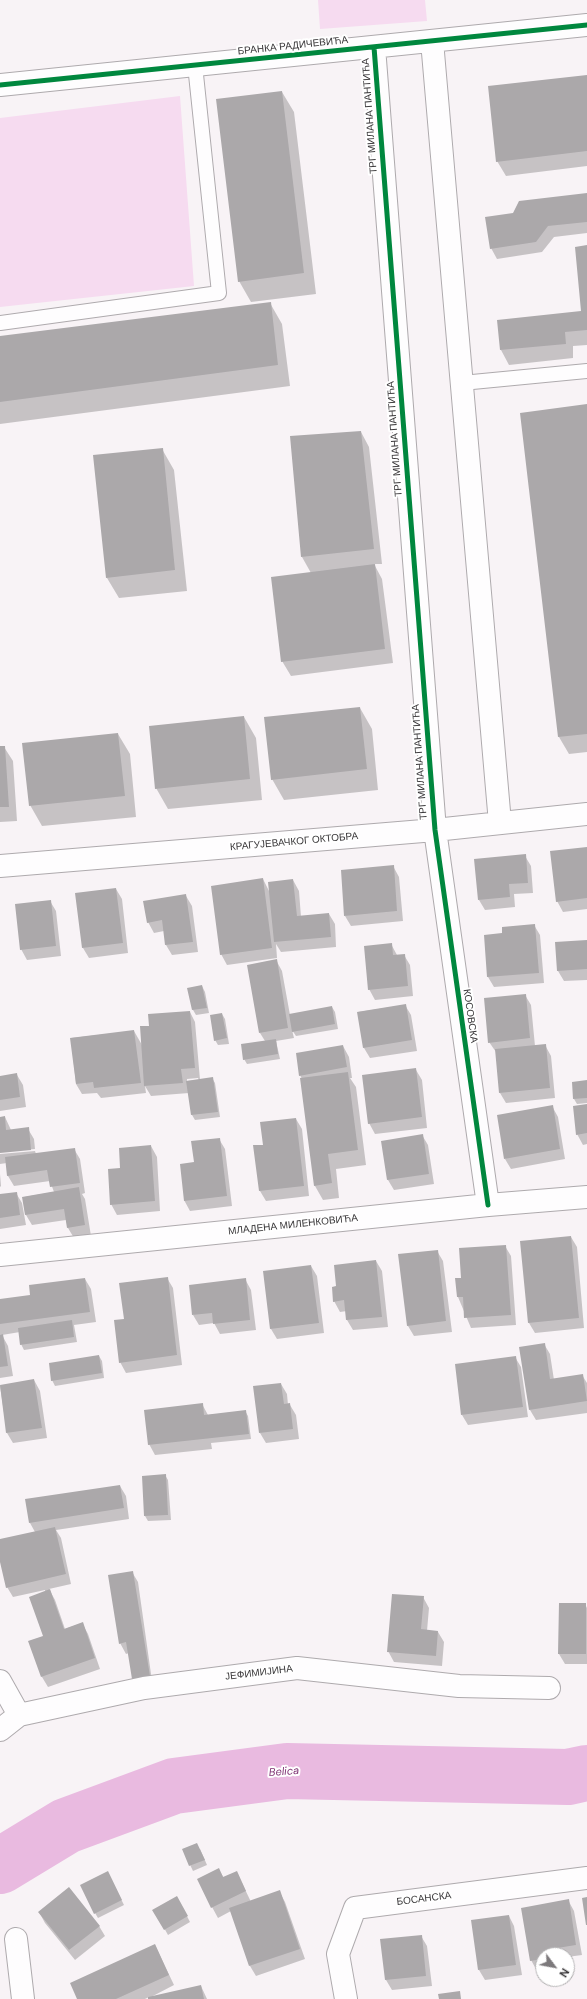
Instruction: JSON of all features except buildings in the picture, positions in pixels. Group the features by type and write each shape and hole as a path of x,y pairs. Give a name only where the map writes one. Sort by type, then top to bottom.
{"street":[{"name":"БРАНКА РАДИЧЕВИЋА","path":"0,85 587,26"},
{"path":"432,41 500,823"},
{"name":"ТРГ МИЛАНА ПАНТИЋА","path":"374,47 435,830"},
{"name":"КРАГУЈЕВАЧКОГ ОКТОБРА","path":"0,866 435,830 587,814"},
{"name":"КОСОВСКА","path":"435,830 488,1205"},
{"name":"МЛАДЕНА МИЛЕНКОВИЋА","path":"0,1255 488,1205 587,1197"},
{"name":"ЈЕФИМИЈИНА","path":"0,1730 19,1715 144,1688 298,1668 459,1686 549,1688"},
{"path":"0,1681 19,1715"},
{"name":"БОСАНСКА","path":"346,1999 338,1954 355,1908 587,1878"},
{"path":"16,1939 23,1999"}],"lane":[{"path":"0,323 219,293 195,65"},
{"path":"462,383 587,371"}],"shaded area":[{"path":"318,0 425,0 427,21 320,29"},
{"path":"180,96 194,286 0,307 0,118"}],"waterway":[{"name":"Belica","path":"0,1866 66,1826 174,1786 287,1771 568,1777 587,1773"}],"cycle path":[{"path":"0,85 587,25"},
{"path":"374,47 435,830 488,1205"}]}
